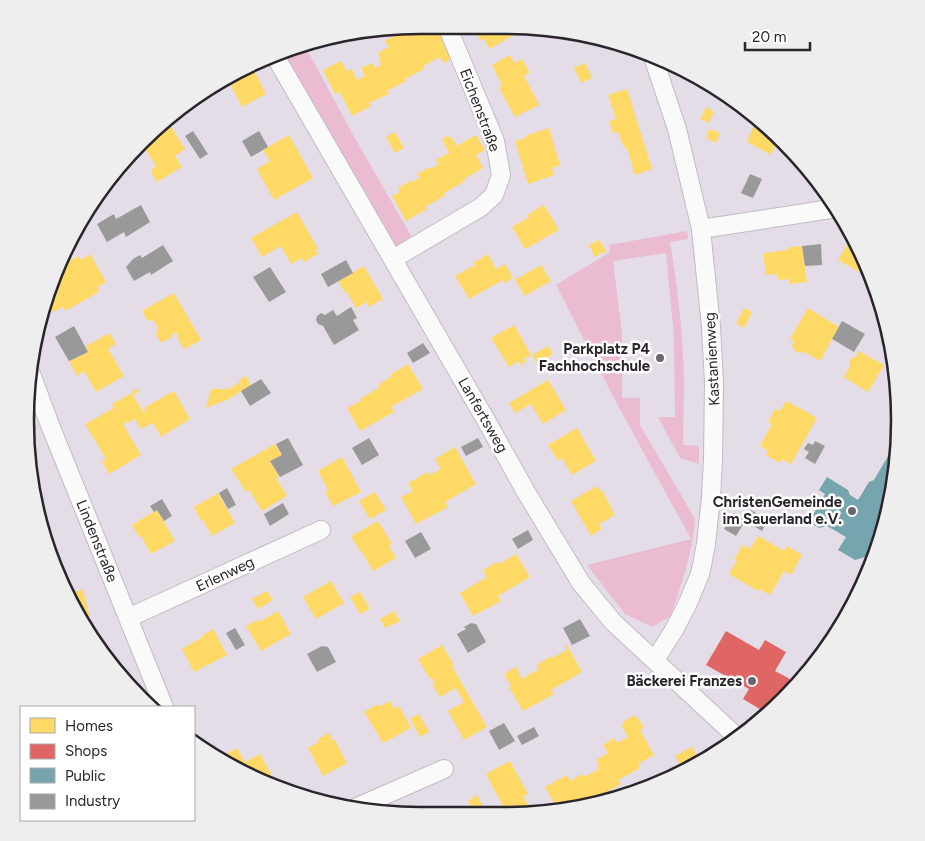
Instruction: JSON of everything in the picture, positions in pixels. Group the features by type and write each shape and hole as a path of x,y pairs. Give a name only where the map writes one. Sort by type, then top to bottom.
{"street":[{"name":"Eichenstraße","path":"393,259 481,207 494,195 501,175 495,141 450,34"},
{"name":"Lanfertsweg","path":"278,61 526,492 582,583 613,622 732,733"},
{"name":"Kastanienweg","path":"655,64 677,129 701,229 711,326 714,382 711,497 706,544 700,574 674,630 655,660"},
{"path":"701,229 828,209"},
{"name":"Lindenstraße","path":"36,386 164,706"},
{"name":"Erlenweg","path":"128,618 321,530"},
{"path":"366,803 444,769"}],"shaded area":[{"path":"307,51 311,57 413,239 394,250 284,59"},
{"path":"687,231 688,239 670,242 678,294 683,348 683,445 699,446 699,464 680,458 658,417 675,417 674,337 666,253 613,261 622,334 622,398 640,398 640,425 695,519 689,556 671,616 652,627 625,614 587,565 691,539 616,402 556,285 610,252 609,245"}],"building: Homes":[{"path":"441,34 454,58 443,63 440,57 423,66 424,69 387,91 389,94 369,103 371,106 352,116 340,92 335,94 323,70 341,61 347,71 352,69 357,80 365,76 361,68 373,63 375,68 381,65 378,53 389,47 385,41 397,35"},
{"path":"477,34 514,35 490,49 484,39 481,41"},
{"path":"510,55 514,63 522,59 530,73 524,76 539,105 515,117 499,88 502,85 492,65"},
{"path":"585,63 592,78 581,83 574,68"},
{"path":"255,71 266,94 242,107 230,84"},
{"path":"627,89 652,169 635,175 627,148 624,148 618,132 613,133 609,121 616,119 608,95"},
{"path":"706,107 714,112 709,123 700,119"},
{"path":"754,125 776,145 771,155 747,142"},
{"path":"170,126 185,149 175,156 182,167 157,182 151,172 156,166 145,149"},
{"path":"549,128 560,165 552,168 554,175 528,184 515,141"},
{"path":"709,129 720,133 716,143 706,138"},
{"path":"395,132 404,148 395,153 386,137"},
{"path":"289,135 313,178 274,200 257,169 270,161 263,150"},
{"path":"476,135 485,150 476,155 483,168 444,193 446,195 425,207 427,209 406,221 392,196 400,192 398,188 420,178 417,174 439,164 436,160 449,153 442,139 447,136 452,138 457,146"},
{"path":"544,205 559,230 525,249 512,227"},
{"path":"297,212 318,249 315,250 318,254 304,262 302,258 291,264 281,246 262,257 251,238"},
{"path":"599,240 606,251 595,257 589,245"},
{"path":"848,243 863,274 838,260"},
{"path":"802,246 807,282 790,284 790,279 778,280 778,274 766,275 763,253"},
{"path":"90,254 106,282 97,287 99,292 65,311 63,307 53,312 51,308 54,296 69,260 78,256 81,260"},
{"path":"488,254 496,269 505,264 513,278 504,283 503,280 469,299 455,276 475,265 473,263"},
{"path":"541,265 551,281 525,296 515,280"},
{"path":"364,266 383,299 369,307 367,302 356,308 338,281"},
{"path":"174,293 201,340 184,349 177,337 178,334 173,332 172,337 161,343 156,335 158,328 154,321 147,320 142,311"},
{"path":"744,308 752,312 744,328 736,323"},
{"path":"808,308 839,327 820,361 804,352 799,353 794,350 792,345 794,341 790,339"},
{"path":"514,325 531,355 524,359 526,362 521,365 519,361 509,367 491,338"},
{"path":"110,333 116,344 108,349 124,376 96,392 84,371 77,376 69,361 88,352 86,346"},
{"path":"548,346 553,354 537,363 532,355"},
{"path":"859,351 884,365 868,392 844,377 850,366 851,358 856,357"},
{"path":"408,364 423,389 391,407 394,412 360,431 347,408 361,401 360,399 380,387 378,385 391,377 390,375"},
{"path":"246,376 251,385 229,399 206,408 211,389 228,389"},
{"path":"548,380 566,410 543,424 531,404 515,413 509,403"},
{"path":"136,389 139,392 133,395 143,412 146,411 144,408 174,391 190,419 161,437 153,423 141,429 135,419 123,424 141,455 109,474 102,461 106,459 85,424 114,408 112,404"},
{"path":"786,401 817,418 791,464 782,459 780,463 766,455 768,451 760,446 772,424 768,422 775,409 780,411"},
{"path":"577,428 596,461 572,475 562,458 558,461 548,445"},
{"path":"275,444 282,455 270,461 279,476 276,478 287,496 262,511 249,490 246,492 231,469"},
{"path":"455,447 476,484 445,502 448,507 416,524 401,497 413,491 408,483 428,472 430,475 441,469 435,459"},
{"path":"342,457 361,492 333,506 325,492 328,490 318,471"},
{"path":"597,486 600,491 602,490 615,515 599,524 602,529 591,536 571,501"},
{"path":"375,492 386,510 370,519 359,501"},
{"path":"218,493 235,523 212,536 194,507"},
{"path":"157,510 175,541 151,554 132,525"},
{"path":"378,521 392,544 389,546 396,558 373,571 351,536"},
{"path":"758,536 784,551 787,546 802,555 791,575 784,571 770,595 759,589 758,591 729,574 737,560 734,559 743,545 750,549"},
{"path":"516,554 530,577 498,596 501,601 473,616 460,593 487,577 483,570 497,562 499,564"},
{"path":"331,581 344,603 316,619 303,597"},
{"path":"83,590 90,618 86,614 74,592"},
{"path":"267,591 273,600 258,609 252,599"},
{"path":"360,592 370,609 360,614 350,597"},
{"path":"278,611 291,634 261,651 246,626 258,620 259,622"},
{"path":"394,611 400,621 385,628 380,619"},
{"path":"213,629 227,655 194,672 182,649"},
{"path":"442,645 487,727 464,740 448,711 464,702 456,688 440,697 432,684 435,683 432,678 430,679 418,659"},
{"path":"567,645 582,672 551,690 554,694 523,711 504,674 516,667 522,679 539,669 537,665 551,656 552,658 567,650 565,646"},
{"path":"390,701 394,709 399,706 411,728 383,743 364,712 378,704 379,707"},
{"path":"419,714 429,732 420,737 410,719"},
{"path":"633,716 637,717 644,728 640,730 654,755 638,764 640,768 618,780 621,784 601,795 554,804 545,787 567,775 570,781 582,774 584,777 599,769 597,765 599,764 596,760 608,753 603,745 614,738 617,743 628,737 622,727 623,722"},
{"path":"329,733 333,741 335,740 347,763 323,776 308,748 319,742 318,739"},
{"path":"692,747 697,756 680,765 675,756"},
{"path":"237,748 245,762 260,754 274,779 249,767 226,754"},
{"path":"510,761 528,794 523,796 529,806 503,807 486,774"},
{"path":"477,795 483,807 472,807 468,801"}],"building: Shops":[{"path":"726,631 759,650 765,640 786,652 775,671 790,679 788,684 761,710 743,699 749,689 706,665"}],"building: Public":[{"name":"ChristenGemeinde im Sauerland e.V.","path":"889,456 884,496 871,545 867,557 855,560 838,550 846,537 827,526 819,528 809,522 825,494 819,490 827,477 848,490 850,495 858,500 869,482 874,480"}],"building: Industry":[{"path":"193,131 208,154 200,159 185,136"},
{"path":"259,131 268,147 251,157 242,141"},
{"path":"750,174 762,179 753,198 741,193"},
{"path":"141,205 150,222 126,237 124,232 107,242 97,224 114,214 116,219"},
{"path":"821,244 822,265 805,266 802,246"},
{"path":"163,245 173,261 151,275 150,272 134,281 126,267 133,259 140,255 142,258"},
{"path":"346,260 353,273 328,287 321,274"},
{"path":"270,267 286,292 269,302 253,277"},
{"path":"351,307 357,318 353,320 359,330 334,345 323,326 318,324 317,316 321,313 325,315 333,310 337,316"},
{"path":"842,321 865,334 854,352 832,339"},
{"path":"74,326 88,352 69,361 55,337"},
{"path":"423,343 430,353 413,363 407,353"},
{"path":"261,379 271,393 250,406 241,391"},
{"path":"288,438 303,465 280,477 270,461 282,455 276,444"},
{"path":"369,438 379,455 362,465 352,448"},
{"path":"478,438 483,447 466,456 461,447"},
{"path":"815,441 825,446 815,464 805,458 809,452 804,449 808,443 813,445"},
{"path":"227,488 236,505 228,509 219,493"},
{"path":"162,499 172,516 164,521 157,510 154,512 150,506"},
{"path":"283,503 289,514 270,526 264,514"},
{"path":"751,510 768,520 762,531 745,521 736,536 724,529 734,513 745,520"},
{"path":"528,530 533,540 518,549 512,539"},
{"path":"421,532 431,549 415,558 405,541"},
{"path":"580,619 590,636 572,645 563,628"},
{"path":"471,623 476,624 486,642 468,653 457,634 466,629 464,627"},
{"path":"235,628 245,645 236,650 226,633"},
{"path":"322,646 328,647 336,662 317,672 307,654"},
{"path":"504,723 515,741 499,750 489,731"},
{"path":"534,727 539,736 522,745 517,736"}],"place":[{"name":"Parkplatz P4 Fachhochschule","path":"660,358"},
{"name":"ChristenGemeinde im Sauerland e.V.","path":"852,511"},
{"name":"Bäckerei Franzes","path":"752,681"}]}
